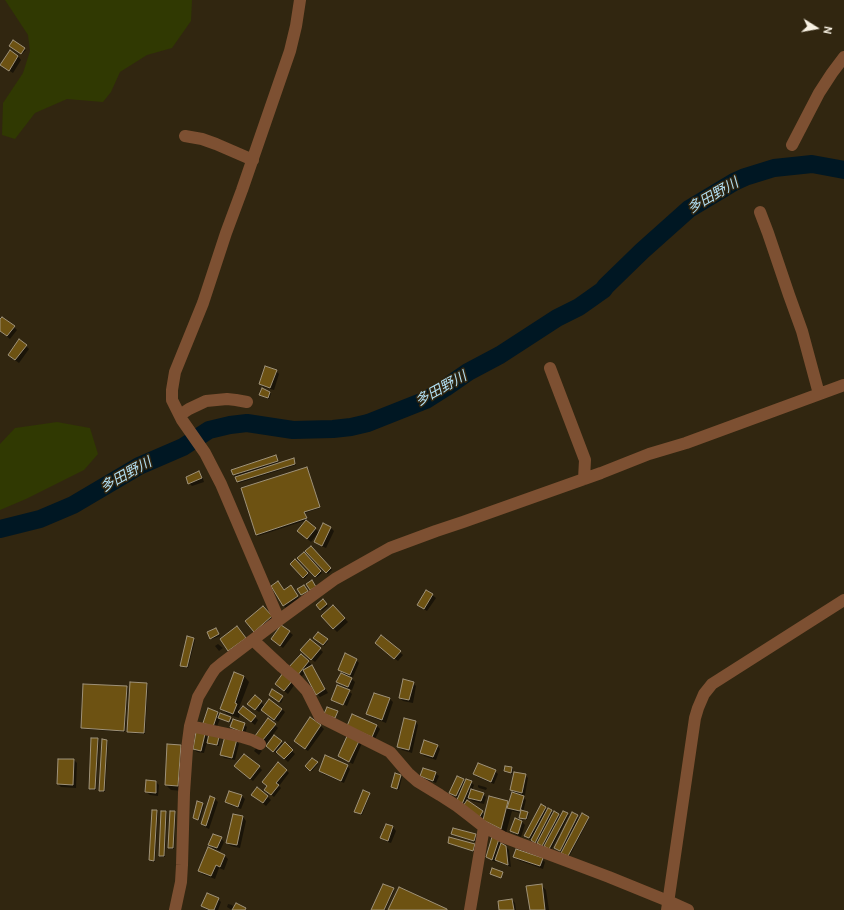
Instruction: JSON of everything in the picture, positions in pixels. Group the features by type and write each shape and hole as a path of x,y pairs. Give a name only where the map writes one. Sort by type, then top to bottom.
{"street":[{"path":"279,620 221,484 205,453 181,418 175,406 172,390 175,372 203,303 290,51 300,0"},
{"path":"792,145 819,93 844,57"},
{"path":"185,136 202,139 253,160"},
{"path":"760,212 802,331 819,394"},
{"path":"550,368 584,460 584,479"},
{"path":"175,910 182,871 184,793 190,726 198,697 215,669 335,579 390,548 844,385"},
{"path":"181,418 189,409 206,401 227,399 247,402"},
{"path":"668,906 695,718 704,694 712,684 844,600"},
{"path":"253,640 295,678 307,692 320,717 390,752 417,781 457,806 484,827 503,837 609,877 668,906 688,910"},
{"path":"190,726 242,737 260,744"},
{"path":"470,910 484,827"}],"green space":[{"path":"5,0 192,0 191,21 172,48 147,55 120,72 111,92 103,102 67,99 35,113 15,139 2,135 3,103 23,73 30,51 28,35"},
{"path":"57,422 90,428 98,454 84,470 26,499 0,510 0,444 15,428"}],"building":[{"path":"13,40 25,48 21,54 9,46"},
{"path":"10,50 18,56 9,71 0,65"},
{"path":"2,317 15,326 7,336 0,331 0,319"},
{"path":"19,339 27,345 15,360 8,355"},
{"path":"265,366 277,370 270,388 259,384"},
{"path":"262,388 270,392 268,398 259,395"},
{"path":"276,455 278,461 233,475 231,470"},
{"path":"294,458 295,464 237,482 235,477"},
{"path":"307,467 320,507 304,512 307,518 256,535 241,488"},
{"path":"199,471 202,478 188,484 186,477"},
{"path":"306,520 316,528 307,539 297,531"},
{"path":"323,523 331,527 322,546 314,542"},
{"path":"311,546 331,568 326,573 305,551"},
{"path":"304,552 321,571 315,577 297,558"},
{"path":"295,559 308,573 303,578 290,564"},
{"path":"312,580 316,587 310,590 306,584"},
{"path":"278,581 284,590 291,585 298,596 283,606 271,586"},
{"path":"304,585 308,591 301,595 297,589"},
{"path":"426,590 433,594 424,609 417,605"},
{"path":"323,599 327,604 320,610 316,605"},
{"path":"333,605 345,618 333,629 321,616"},
{"path":"263,606 272,616 254,632 245,621"},
{"path":"281,625 290,631 280,646 271,639"},
{"path":"237,626 246,638 228,651 220,639"},
{"path":"216,628 219,634 210,639 207,632"},
{"path":"318,632 328,639 323,645 313,638"},
{"path":"381,635 401,651 394,659 375,643"},
{"path":"187,636 194,638 187,667 180,666"},
{"path":"310,639 321,648 311,660 300,650"},
{"path":"345,653 357,659 350,675 338,670"},
{"path":"301,654 309,661 297,676 288,668"},
{"path":"312,665 325,689 316,695 303,670"},
{"path":"234,672 244,676 233,714 220,709"},
{"path":"283,673 293,680 284,691 275,684"},
{"path":"341,673 352,678 348,687 336,682"},
{"path":"403,679 414,682 409,700 399,698"},
{"path":"130,682 147,683 144,733 127,732"},
{"path":"83,684 127,686 124,731 81,728"},
{"path":"337,685 350,690 343,705 331,700"},
{"path":"272,689 283,696 279,702 269,695"},
{"path":"374,693 390,698 382,720 366,714"},
{"path":"255,695 262,701 255,710 247,704"},
{"path":"269,699 282,709 274,720 261,710"},
{"path":"243,706 256,716 251,722 238,712"},
{"path":"327,707 338,711 335,718 324,714"},
{"path":"208,708 218,712 213,727 203,723"},
{"path":"220,713 231,717 229,722 218,718"},
{"path":"352,714 377,725 372,737 347,726"},
{"path":"310,717 321,725 305,749 294,741"},
{"path":"268,718 276,724 262,741 255,736"},
{"path":"404,718 416,721 409,750 397,747"},
{"path":"233,719 245,723 242,732 230,727"},
{"path":"196,732 205,734 201,751 193,749"},
{"path":"209,734 219,737 217,745 207,743"},
{"path":"348,734 360,739 349,762 338,756"},
{"path":"274,735 282,741 273,752 266,746"},
{"path":"225,736 237,739 232,758 220,755"},
{"path":"91,738 98,738 95,789 89,789"},
{"path":"102,739 107,740 104,791 99,791"},
{"path":"424,740 438,745 433,757 420,753"},
{"path":"285,742 293,750 284,759 276,752"},
{"path":"167,744 181,745 178,786 165,785"},
{"path":"244,754 260,766 250,779 234,766"},
{"path":"325,755 348,765 341,781 319,771"},
{"path":"312,758 318,762 310,771 305,766"},
{"path":"58,759 74,759 73,785 57,784"},
{"path":"278,762 287,770 276,783 279,785 271,795 264,790 267,786 262,782"},
{"path":"478,763 496,770 491,782 473,774"},
{"path":"505,766 512,767 511,773 504,771"},
{"path":"423,768 436,772 433,781 420,776"},
{"path":"514,772 526,774 522,793 510,790"},
{"path":"395,773 401,775 397,789 391,787"},
{"path":"457,776 464,779 456,796 449,793"},
{"path":"466,779 472,781 462,804 456,802"},
{"path":"146,780 156,781 156,793 145,792"},
{"path":"257,787 268,796 263,803 251,795"},
{"path":"471,789 484,793 481,801 468,798"},
{"path":"363,790 370,793 361,814 354,812"},
{"path":"229,791 242,795 238,807 225,802"},
{"path":"512,792 524,796 520,811 507,808"},
{"path":"210,796 215,798 206,826 201,824"},
{"path":"489,796 508,801 501,829 483,820"},
{"path":"467,800 483,811 479,818 463,806"},
{"path":"197,801 203,803 198,820 193,818"},
{"path":"541,804 546,807 529,838 524,836"},
{"path":"548,808 552,810 535,843 531,840"},
{"path":"152,810 157,810 154,861 149,860"},
{"path":"521,810 528,812 526,819 519,818"},
{"path":"161,811 166,811 164,856 159,856"},
{"path":"170,811 175,811 173,848 168,848"},
{"path":"554,811 559,814 542,846 537,843"},
{"path":"563,811 568,813 549,849 544,846"},
{"path":"572,812 578,815 560,851 554,848"},
{"path":"582,813 589,817 568,856 561,853"},
{"path":"233,814 243,816 237,845 226,843"},
{"path":"515,818 522,821 518,834 510,831"},
{"path":"386,824 393,826 388,841 380,838"},
{"path":"453,828 476,834 474,841 451,834"},
{"path":"213,834 222,837 217,848 208,845"},
{"path":"449,837 475,844 473,851 448,843"},
{"path":"492,837 499,839 492,860 486,857"},
{"path":"501,843 506,846 508,865 495,860"},
{"path":"208,847 225,855 220,867 216,865 211,876 198,871"},
{"path":"516,849 543,858 540,866 513,857"},
{"path":"492,868 503,872 501,878 490,874"},
{"path":"383,884 394,888 384,910 371,910"},
{"path":"542,884 545,910 530,910 526,886"},
{"path":"399,887 447,909 447,910 388,910"},
{"path":"207,893 219,898 214,910 201,906"},
{"path":"512,899 514,910 499,910 498,901"},
{"path":"236,903 246,908 245,910 232,910"}],"waterway":[{"name":"多田野川","path":"0,529 40,519 73,505 139,466 183,447 209,430 247,423 293,430 351,427 368,423 426,400 468,372 500,355 557,318 579,307 603,290 642,251 689,209 734,182 774,168 812,164 844,170"}]}
